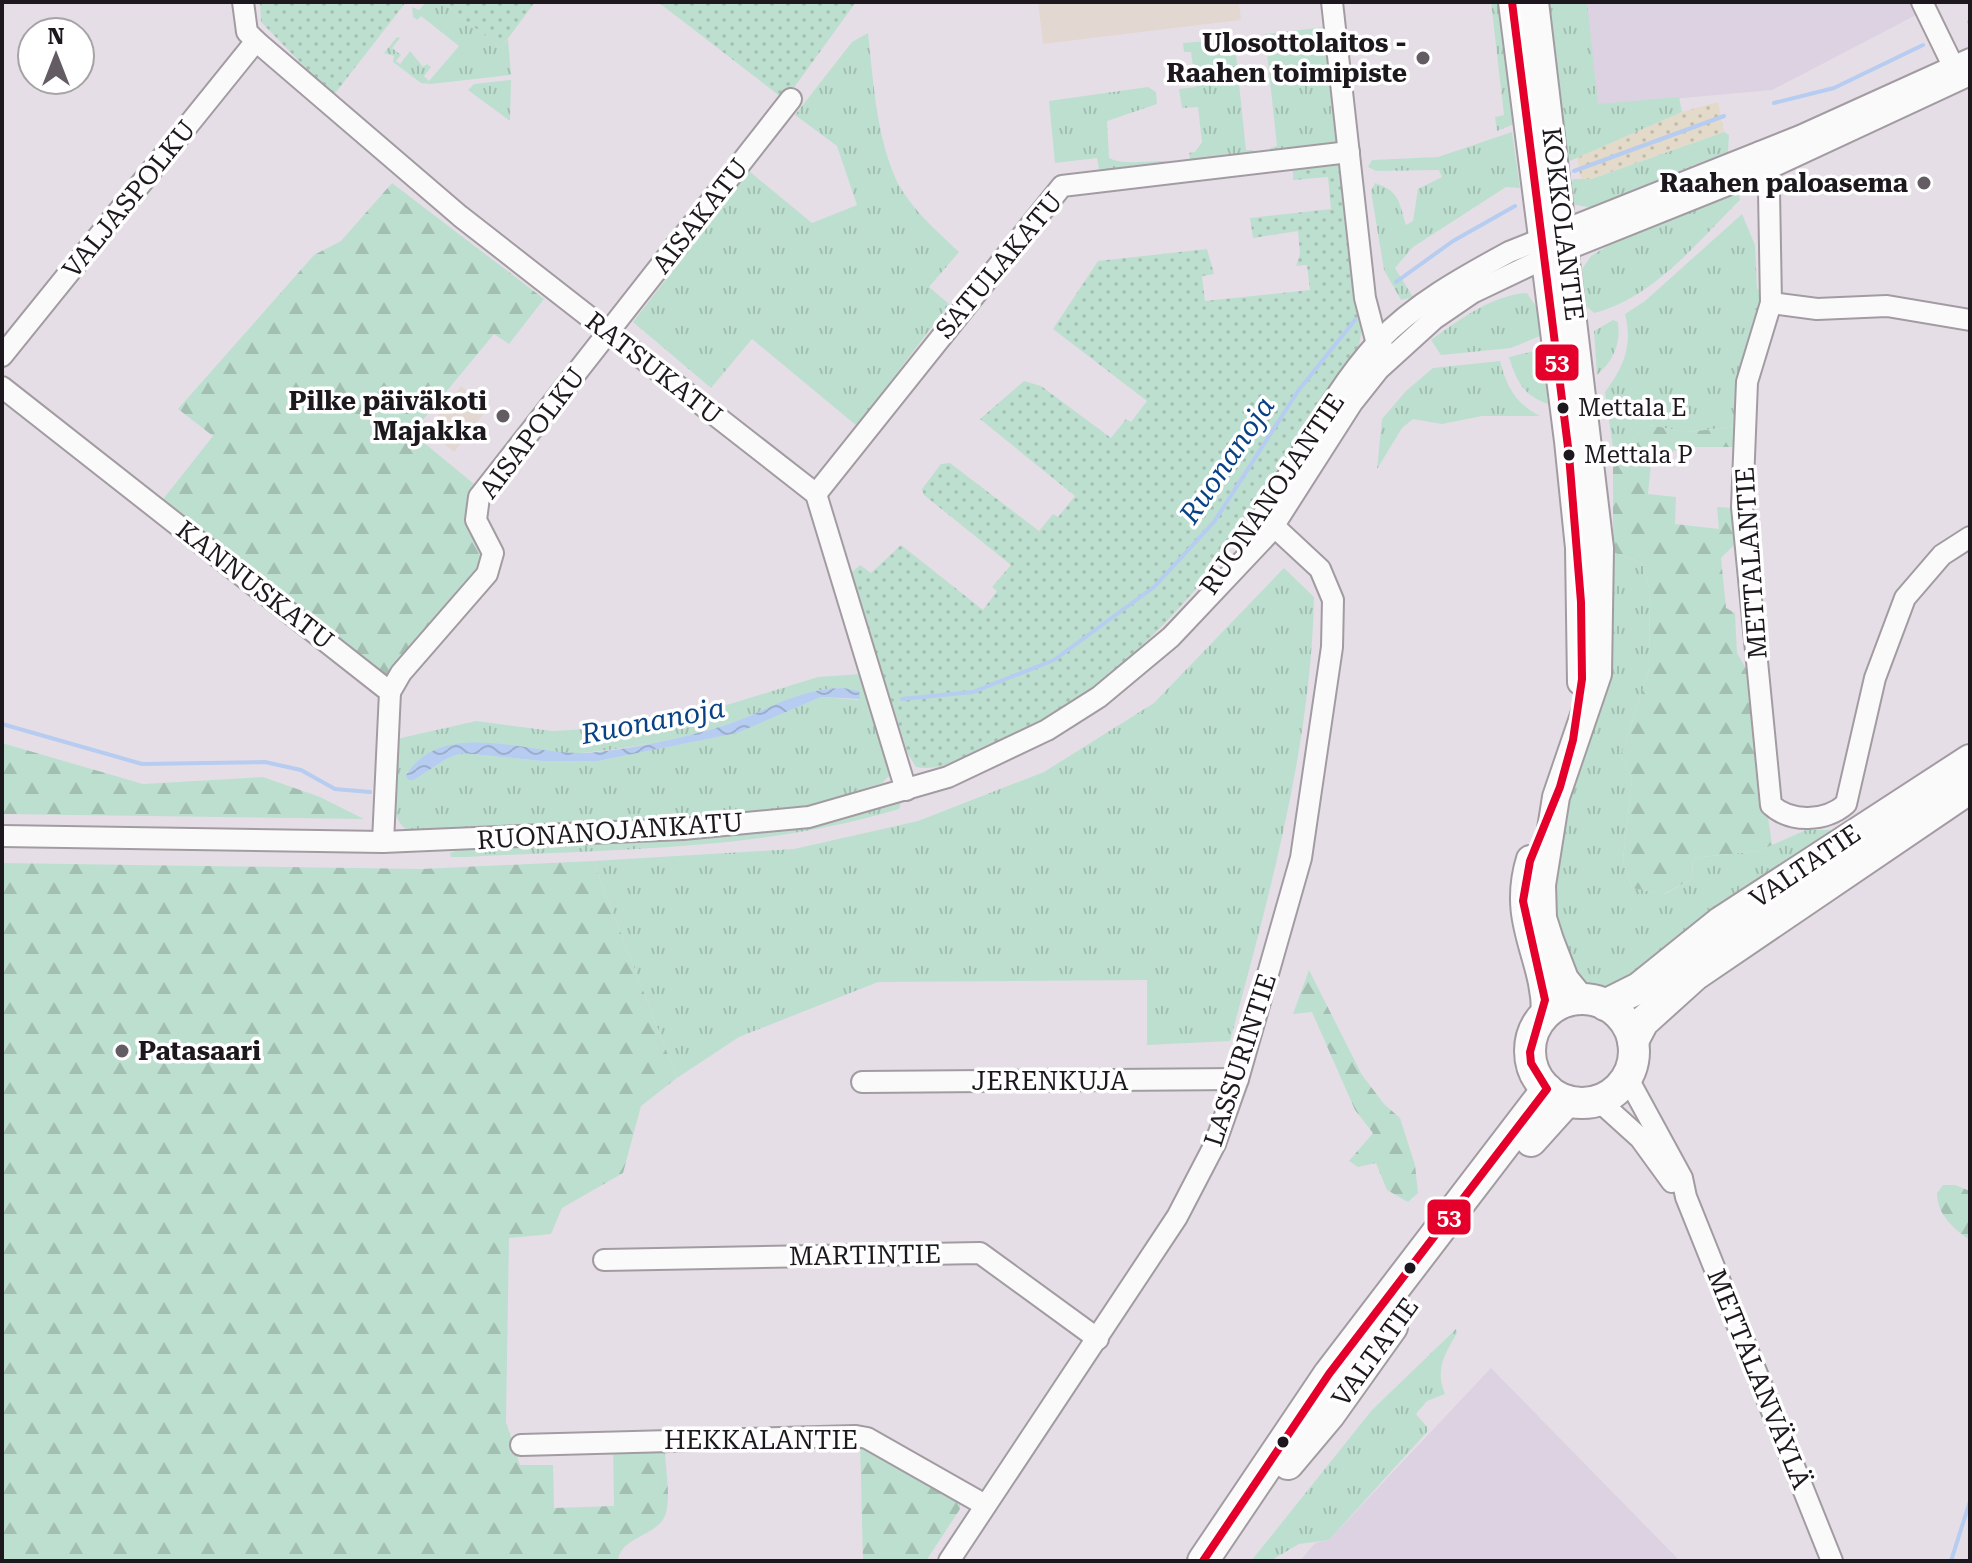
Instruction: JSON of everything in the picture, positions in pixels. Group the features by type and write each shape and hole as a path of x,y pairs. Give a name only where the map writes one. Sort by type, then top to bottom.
{"highway":[{"name":"VALTATIE","path":"1594,1002 1639,988 1721,922 1970,760"},
{"name":"VALTATIE","path":"1633,1041 1643,1022 1695,975 1970,788"},
{"path":"1594,1002 1616,1012 1633,1041 1632,1066 1614,1093 1599,1101 1557,1095 1532,1065 1530,1047 1535,1030 1545,1015 1559,1004 1594,1002"},
{"name":"VALTATIE","path":"1205,1561 1329,1374 1557,1095"}],"main road":[{"name":"KOKKOLANTIE","path":"1512,2 1554,245 1600,548 1601,626 1593,697 1526,869 1523,900 1528,940 1543,986 1545,1015"},
{"name":"KOKKOLANTIE","path":"1535,2 1554,245"},
{"name":"KOKKOLANTIE","path":"1560,786 1542,885 1543,918 1565,979 1594,1002"}],"street":[{"path":"243,2 247,32 256,41"},
{"path":"1332,2 1365,298 1389,345"},
{"path":"1922,2 1963,70"},
{"name":"RATSUKATU","path":"256,41 418,182 816,494"},
{"name":"VALJASPOLKU","path":"2,356 256,41"},
{"name":"RUONANOJANTIE","path":"1171,637 1227,582 1389,345 1468,274 1554,245 1762,161 1963,70"},
{"name":"AISAKATU","path":"609,334 791,99"},
{"name":"SATULAKATU","path":"816,494 1062,186 1349,152"},
{"name":"METTALANTIE","path":"1762,161 1771,232 1771,303 1747,382 1742,507 1771,805 1781,814 1796,817 1833,815 1846,804 1875,678 1905,598 1942,555 1970,537"},
{"path":"1771,303 1817,309 1887,306 1970,320"},
{"name":"AISAPOLKU","path":"390,692 401,673 487,574 493,553 476,520 479,497 609,334"},
{"name":"KANNUSKATU","path":"2,387 390,692"},
{"path":"816,494 906,790"},
{"name":"LASSURINTIE","path":"949,1561 1098,1339 1191,1193 1215,1144 1238,1079 1301,858 1332,647 1333,600 1328,584 1320,569 1269,521"},
{"name":"RUONANOJANKATU","path":"2,836 383,842 533,837 793,818 906,790 980,763 1047,730 1099,697 1171,637"},
{"path":"383,842 390,692"},
{"name":"METTALANVÄYLÄ","path":"1627,1077 1682,1178 1686,1197 1832,1561"},
{"name":"JERENKUJA","path":"862,1082 1238,1079"},
{"name":"METTALANVÄYLÄ","path":"1599,1101 1640,1138 1686,1197"},
{"name":"MARTINTIE","path":"604,1260 980,1253 1098,1339"},
{"name":"HEKKALANTIE","path":"521,1445 856,1436 867,1438 985,1505"}],"shaded area":[{"path":"1038,2 1239,2 1241,20 1043,44"},
{"path":"1582,2 1941,2 1772,90 1594,106"},
{"path":"461,386 482,403 479,407 485,412 454,452 427,430"},
{"path":"1491,1368 1680,1561 1300,1561 1315,1543 1329,1540"}],"green space":[{"path":"260,2 406,2 333,96 261,22"},
{"path":"426,2 442,2 501,48 508,39 511,75 421,83 393,62 394,56 384,53 397,37 400,38 392,48 401,55 396,61 400,64 410,51 423,67 427,64 431,67 424,76 429,81 459,46 421,16 417,20 413,17 412,7 419,10"},
{"path":"442,2 535,2 501,48"},
{"path":"658,2 856,2 785,100"},
{"path":"1491,2 1504,2 1514,124 1497,131 1495,117 1504,115"},
{"path":"1542,2 1587,2 1598,104 1679,97 1682,112 1563,164"},
{"path":"1325,27 1337,142 1330,149 1273,156 1270,148 1277,146 1265,34"},
{"path":"868,33 879,121 893,172 913,205 959,252 929,287 949,304 857,426 752,339 711,388 633,322 749,171 812,223 857,205 837,146 795,115 852,42"},
{"path":"1218,40 1224,43 1225,56 1236,55 1246,150 1253,150 1253,158 1191,165 1189,153 1195,152 1202,142 1198,107 1182,108 1179,89 1196,87 1191,52 1184,52 1183,43"},
{"path":"511,80 510,121 468,90 474,84"},
{"path":"1148,87 1156,92 1157,104 1107,121 1109,158 1124,162 1174,162 1165,169 1100,175 1097,158 1055,163 1049,101"},
{"path":"1512,132 1520,188 1506,187 1413,247 1395,268 1413,297 1401,300 1384,270 1371,191 1375,183 1394,194 1406,225 1413,221 1418,189 1442,177 1439,170 1376,171 1368,167 1372,160 1438,157"},
{"path":"1724,132 1729,135 1728,152 1684,169 1635,196 1597,207 1571,203 1566,187 1574,179 1591,179"},
{"path":"1340,162 1362,329 1359,345 1249,521 1161,628 1110,674 1054,714 991,747 945,765 916,767 908,754 851,573 860,565 871,573 901,545 983,610 997,591 992,587 1011,565 924,495 922,489 941,464 950,463 1039,531 1053,514 1058,517 1075,496 980,419 1024,381 1041,386 1111,438 1126,419 1131,422 1147,401 1053,329 1098,261 1207,249 1214,274 1202,276 1205,301 1310,290 1307,265 1296,266 1300,254 1298,231 1253,238 1250,218 1331,209 1328,177 1293,180 1294,165"},
{"path":"392,183 544,299 509,344 494,334 412,433 479,488 473,497 469,516 472,535 483,563 386,677 160,503 213,436 178,409 314,255 341,241"},
{"path":"1738,193 1740,200 1655,281 1616,306 1594,313 1586,306 1582,269 1591,256 1609,245"},
{"path":"1742,214 1755,245 1757,288 1766,300 1738,426 1687,432 1650,425 1635,438 1613,448 1605,392 1625,355 1628,336 1625,314 1645,301"},
{"path":"1527,293 1537,308 1540,336 1511,348 1441,355 1431,340 1488,304"},
{"path":"1613,320 1618,322 1617,345 1597,375 1594,331"},
{"path":"1543,349 1548,404 1533,397 1522,386 1509,357"},
{"path":"1500,361 1513,393 1524,406 1540,416 1482,416 1442,424 1413,419 1402,428 1377,469 1382,419 1406,391 1433,368"},
{"path":"1649,425 1688,432 1738,426 1737,447 1681,447 1651,464 1648,494 1676,497 1675,524 1719,529 1717,507 1734,508 1737,542 1721,558 1726,608 1735,613 1737,653 1748,672 1772,845 1758,851 1692,858 1693,878 1664,894 1632,888 1623,859 1632,779 1621,756 1650,667 1649,588 1642,563 1613,552 1613,448 1635,438"},
{"path":"1613,552 1642,563 1649,588 1650,667 1621,756 1632,779 1623,859 1632,888 1665,894 1693,878 1692,858 1758,851 1806,830 1830,830 1837,836 1633,982 1601,991 1582,984 1556,935 1551,884"},
{"path":"1284,568 1314,597 1305,709 1286,821 1230,1041 1147,1045 1147,980 878,982 739,1037 677,1078 593,861 794,849 918,821 1044,772 1154,703"},
{"path":"861,674 891,767 890,775 882,783 799,810 413,833 403,827 397,818 392,792 396,740 401,738 476,721 552,731 625,727 730,704 818,677","holes":["843,688 859,700 821,697 736,733 598,761 542,761 462,753 446,759 414,780 406,773 430,756 453,747 496,744 541,751 591,752 700,733 814,691"]},
{"path":"2,743 143,784 263,777 320,797 364,819 2,814"},
{"path":"901,802 899,809 846,823 739,841 467,857 451,857 450,853 466,847"},
{"path":"593,861 677,1078 641,1106 623,1173 562,1208 551,1234 509,1238 506,1422 520,1465 553,1465 554,1508 614,1506 613,1443 665,1448 668,1498 662,1521 626,1546 618,1561 2,1561 2,863 421,869"},
{"path":"1309,970 1362,1075 1384,1104 1400,1118 1415,1165 1418,1193 1408,1202 1387,1190 1376,1163 1358,1167 1349,1161 1373,1133 1355,1110 1312,1012 1293,1014"},
{"path":"1943,1185 1955,1185 1970,1191 1970,1240 1952,1226 1940,1208 1937,1193"},
{"path":"1456,1329 1441,1370 1445,1394 1427,1401 1416,1414 1427,1427 1427,1432 1329,1540 1299,1544 1270,1561 1252,1560 1372,1410"},
{"path":"860,1438 960,1496 960,1509 926,1561 863,1561"}],"sand":[{"path":"1718,102 1724,132 1590,179 1581,179 1577,158 1682,112"}],"water":[{"path":"843,688 859,691 860,699 821,697 737,733 598,761 542,761 462,753 446,759 414,780 408,780 406,775 422,757 442,747 489,743 562,752 619,749 700,732 734,722 800,695"}],"waterway":[{"name":"Ruonanoja","path":"1774,103 1834,88 1923,45"},
{"name":"Ruonanoja","path":"1574,171 1724,116"},
{"name":"Ruonanoja","path":"1396,282 1453,241 1515,206"},
{"name":"Ruonanoja","path":"902,699 973,692 1054,660 1154,587 1214,522 1298,391 1355,320"},
{"name":"Ruonanoja","path":"2,724 142,764 265,762 301,770 335,789 370,792"},
{"name":"Ruonanoja","path":"1951,1561 1970,1501"}],"transit line":[{"name":"53","path":"1203,1561 1329,1374 1547,1089 1531,1063 1530,1052 1545,1000 1523,901 1530,861 1560,787 1573,740 1582,679 1581,602 1569,455 1512,2"}],"place":[{"name":"Ulosottolaitos - Raahen toimipiste","path":"1423,58"},
{"name":"Raahen paloasema","path":"1924,183"},
{"name":"Mettala E","path":"1563,408"},
{"name":"Pilke päiväkoti Majakka","path":"503,416"},
{"name":"Mettala P","path":"1569,455"},
{"name":"Patasaari","path":"122,1051"}]}
